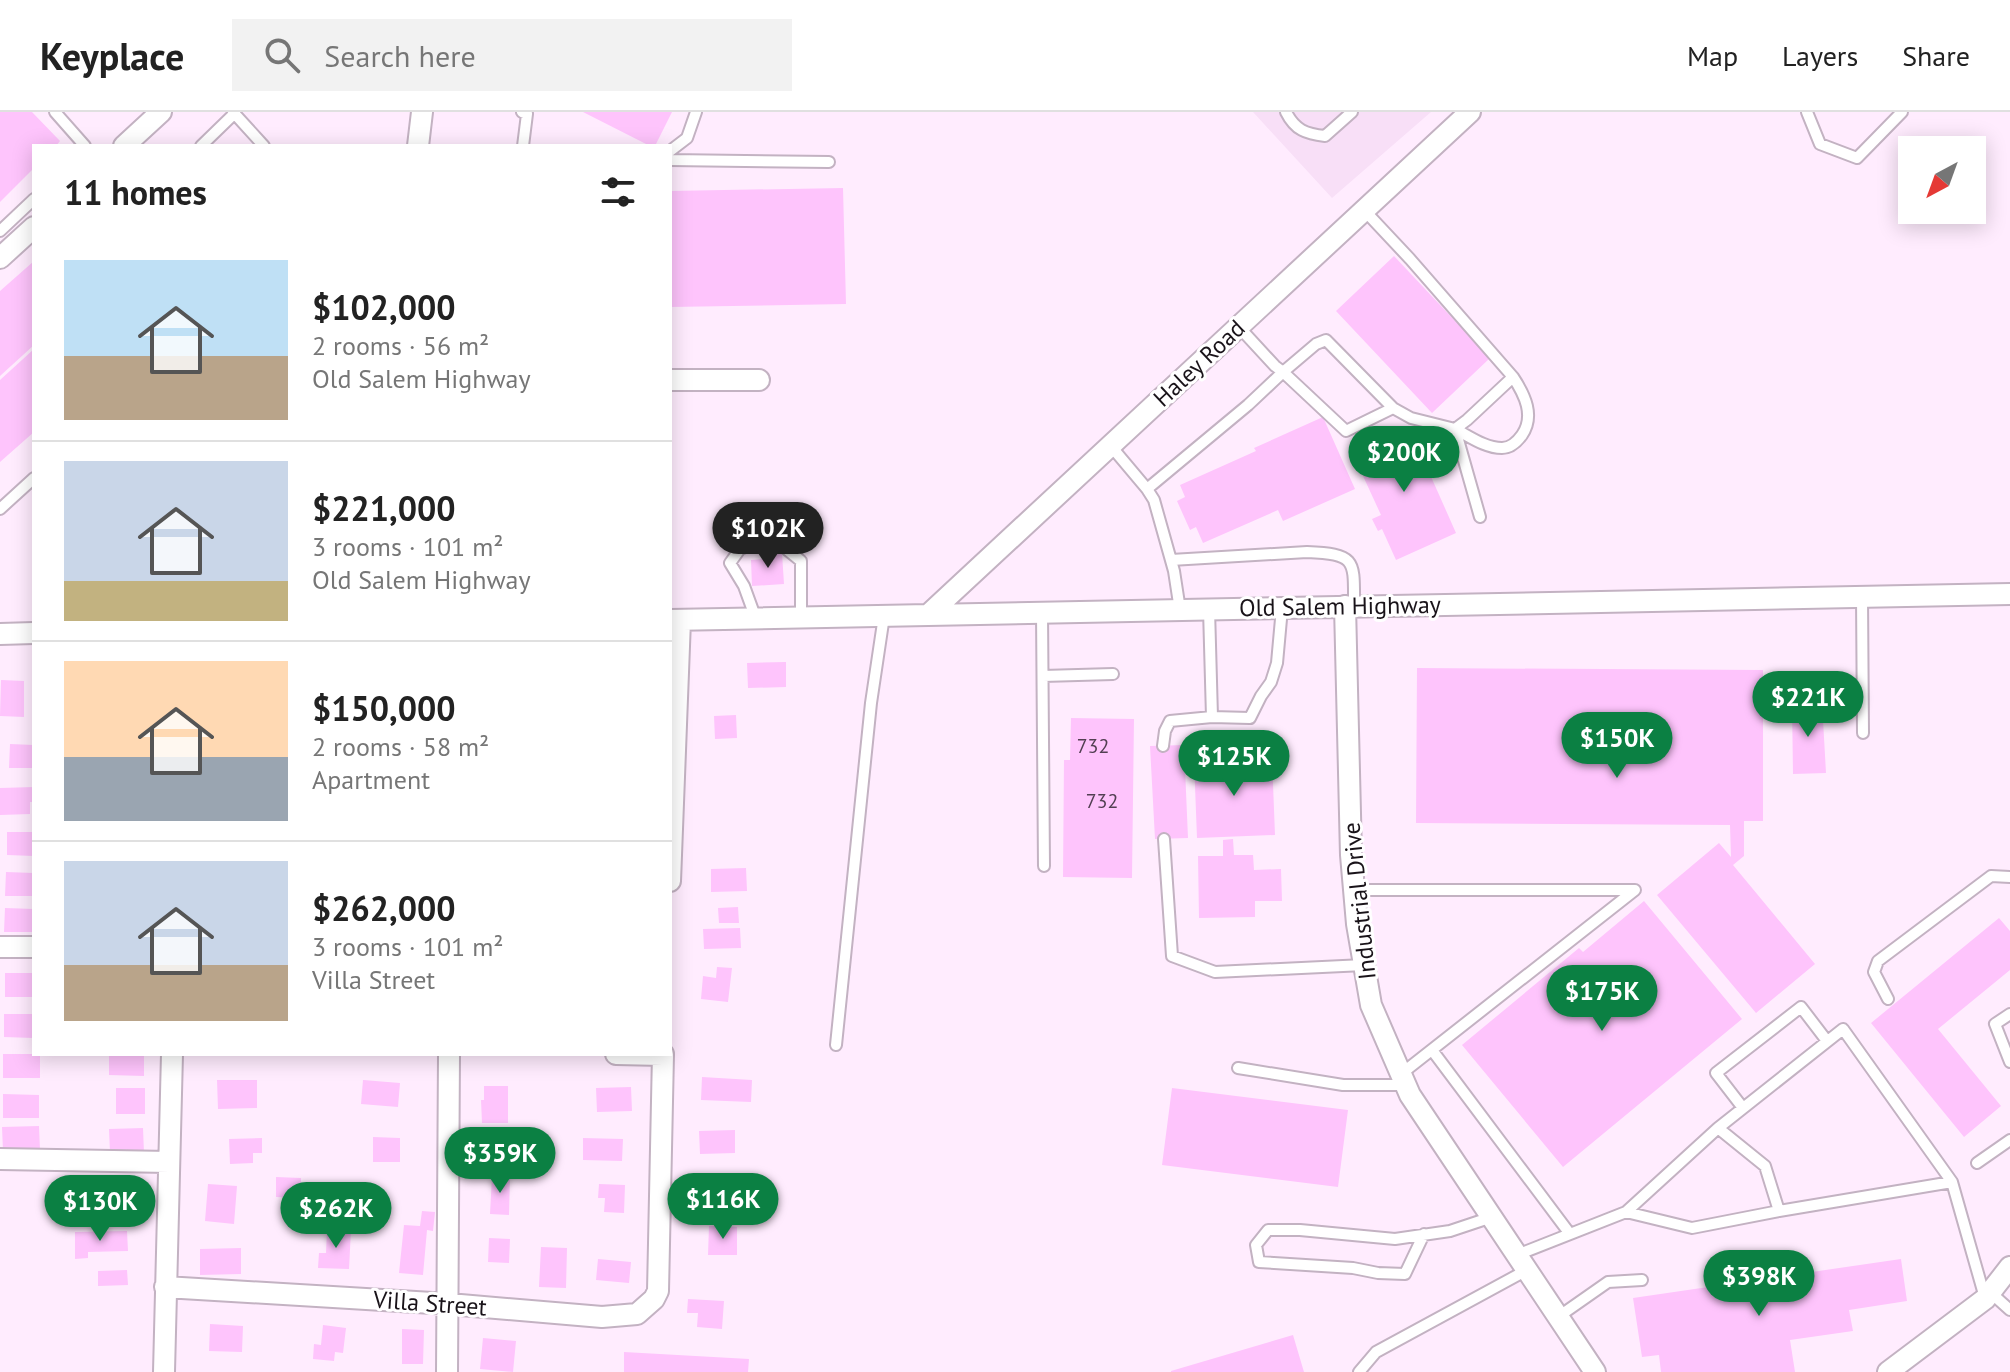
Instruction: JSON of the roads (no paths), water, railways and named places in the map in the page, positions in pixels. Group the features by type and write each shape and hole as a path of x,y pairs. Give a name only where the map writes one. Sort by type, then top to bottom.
{"street":[{"path":"418,144 422,112"},
{"name":"Haley Road","path":"928,615 1470,112"},
{"path":"126,144 157,113"},
{"path":"0,257 32,229"},
{"path":"672,380 759,380"},
{"name":"Old Salem Highway","path":"675,620 2010,594"},
{"name":"Industrial Drive","path":"1350,606 1351,855 1357,924 1371,1005 1410,1095 1594,1372"},
{"path":"672,777 675,620"},
{"path":"0,634 32,633"},
{"path":"0,947 32,947"},
{"path":"164,1372 172,1056"},
{"path":"447,1372 449,1056"},
{"name":"Villa Street","path":"165,1287 449,1304 602,1317 637,1314 654,1299 658,1291 663,1056"},
{"path":"0,1159 169,1162"},
{"path":"1888,1372 1988,1296 2010,1267"}],"lane":[{"path":"55,112 83,144"},
{"path":"522,112 527,114 523,144"},
{"path":"672,149 687,138 696,112"},
{"path":"1286,112 1292,123 1307,134 1325,136 1352,112"},
{"path":"1807,112 1820,144 1857,158 1902,112"},
{"path":"203,144 234,113 262,144"},
{"path":"672,160 829,162"},
{"path":"0,231 32,201"},
{"path":"1147,489 1316,344 1326,340 1393,408 1411,418 1455,429 1487,445 1505,449 1517,443 1526,429 1529,413 1522,391 1513,377 1364,210"},
{"path":"1239,327 1275,366 1346,431 1393,408"},
{"path":"1455,429 1513,377"},
{"path":"1455,429 1480,517"},
{"path":"1110,445 1154,500 1171,560 1180,610"},
{"path":"0,509 32,480"},
{"path":"756,619 744,586 730,563 740,549 764,540 785,548 801,561 801,618"},
{"path":"1171,560 1307,552 1340,556 1349,560 1354,574 1350,606"},
{"path":"1862,597 1863,733"},
{"path":"1163,746 1170,721 1212,717 1250,718 1271,682 1277,663 1282,608"},
{"path":"1209,609 1212,717"},
{"path":"1042,613 1044,866"},
{"path":"836,1045 871,703 884,616"},
{"path":"1043,676 1113,674"},
{"path":"1164,839 1172,956 1215,972 1364,965"},
{"path":"1888,999 1874,972 1878,961 1991,876 2010,877"},
{"path":"1238,1068 1343,1085 1404,1080 1432,1050 1635,890 1354,890"},
{"path":"1743,1108 1716,1073 1801,1007 1827,1041"},
{"path":"2010,1014 1995,1024 2010,1062"},
{"path":"1359,1372 1376,1352 1570,1234 1626,1212 1718,1128 1843,1029 1952,1182 1988,1296 2010,1310"},
{"path":"1432,1050 1570,1234"},
{"path":"1718,1128 1765,1166 1779,1211"},
{"path":"1977,1163 2010,1140"},
{"path":"1626,1212 1692,1228 1952,1182"},
{"path":"1424,1234 1405,1274 1259,1262 1256,1245 1268,1230 1395,1239 1424,1234 1450,1231 1492,1217"},
{"path":"1558,1317 1608,1282 1642,1280"}]}
